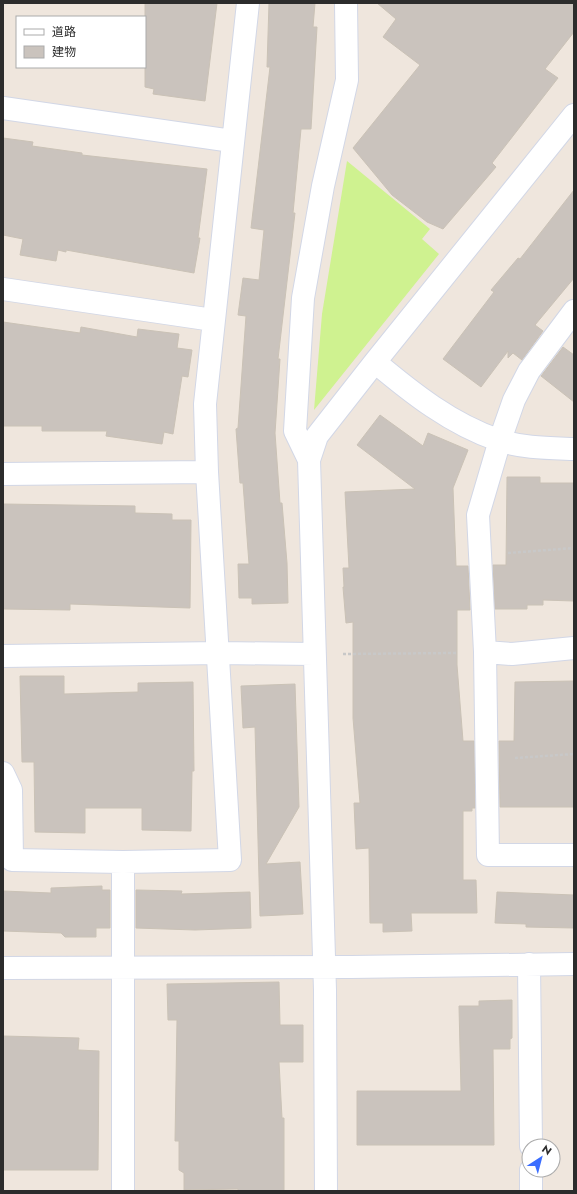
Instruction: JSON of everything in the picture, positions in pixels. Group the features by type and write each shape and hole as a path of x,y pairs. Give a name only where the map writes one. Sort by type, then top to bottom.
{"street":[{"path":"3,772 11,790 12,860 123,862 230,860 219,653 207,472 205,404 248,3"},
{"path":"309,460 295,431 303,298 323,186 347,80 346,3"},
{"path":"3,108 232,141"},
{"path":"326,1191 324,967 309,460 317,436 574,115"},
{"path":"3,290 213,320"},
{"path":"574,311 529,371 514,400 500,440 478,515 485,652 488,855 574,855"},
{"path":"375,362 428,404 468,427 500,440 540,447 574,449"},
{"path":"3,474 207,472"},
{"path":"485,652 512,654 574,648"},
{"path":"3,656 219,653 314,654"},
{"path":"123,862 123,1191"},
{"path":"529,964 531,1138"},
{"path":"3,968 324,967 574,964"},
{"path":"531,1178 531,1191"}],"path":[{"path":"480,555 574,548"},
{"path":"341,654 485,652"},
{"path":"486,758 574,754"}],"green space":[{"path":"347,161 430,229 422,239 439,254 314,410 322,314"}],"building":[{"path":"145,3 217,3 205,101 153,94 154,89 145,87"},
{"path":"269,3 315,3 313,27 317,27 311,129 301,129 293,213 295,213 278,359 280,359 275,433 280,503 282,503 287,563 288,603 252,604 252,598 239,598 238,564 249,564 243,483 240,483 236,429 238,428 246,316 238,315 243,278 259,280 264,230 251,228 270,67 267,67"},
{"path":"377,3 574,3 574,32 545,69 558,78 492,163 496,167 443,229 427,222 392,195 353,148 420,65 383,37 396,19"},
{"path":"3,138 33,142 32,146 82,153 82,155 207,169 198,238 200,238 194,273 66,250 66,252 58,250 56,261 20,255 23,239 3,235"},
{"path":"574,190 574,278 535,325 543,331 522,360 513,353 508,358 508,351 481,387 443,359 494,292 491,290 518,258 520,259"},
{"path":"3,322 80,333 81,327 137,337 138,329 179,334 177,348 192,350 188,377 182,376 173,434 164,432 162,444 106,436 107,431 42,431 42,426 3,426"},
{"path":"563,347 574,355 574,402 541,376"},
{"path":"380,415 423,446 428,433 468,450 453,488 456,566 468,566 470,610 457,610 457,665 463,741 474,741 475,808 472,808 472,811 463,811 463,880 476,880 477,913 411,913 412,931 383,932 383,923 370,923 369,848 356,849 354,803 360,803 353,718 353,622 346,623 343,587 343,568 349,568 345,492 415,489 357,445"},
{"path":"507,477 540,477 540,483 574,483 574,601 543,600 543,605 527,605 527,609 495,609 493,565 506,565"},
{"path":"3,504 135,506 135,513 172,514 172,520 191,520 190,608 70,604 70,610 3,609"},
{"path":"20,676 64,676 64,694 138,692 138,683 193,682 194,771 192,771 191,831 142,830 142,808 85,808 85,833 35,832 34,762 22,762"},
{"path":"574,681 574,807 500,807 499,741 514,741 515,682"},
{"path":"295,684 299,807 266,864 300,862 303,914 260,916 255,727 243,728 241,686"},
{"path":"102,886 102,890 110,890 110,928 96,928 96,937 65,937 61,933 3,931 3,891 51,893 51,888"},
{"path":"136,890 182,891 181,894 250,892 251,928 195,930 136,928"},
{"path":"497,892 574,895 574,928 526,927 526,924 495,923"},
{"path":"279,982 280,1025 303,1025 303,1062 279,1062 282,1118 284,1118 284,1191 238,1191 238,1189 184,1190 184,1173 179,1170 179,1141 175,1141 177,1020 168,1020 167,984"},
{"path":"512,1000 512,1038 510,1039 510,1049 493,1049 494,1145 357,1145 357,1091 461,1091 459,1006 479,1006 479,1001"},
{"path":"3,1036 79,1038 78,1050 99,1051 98,1170 3,1170"}]}
